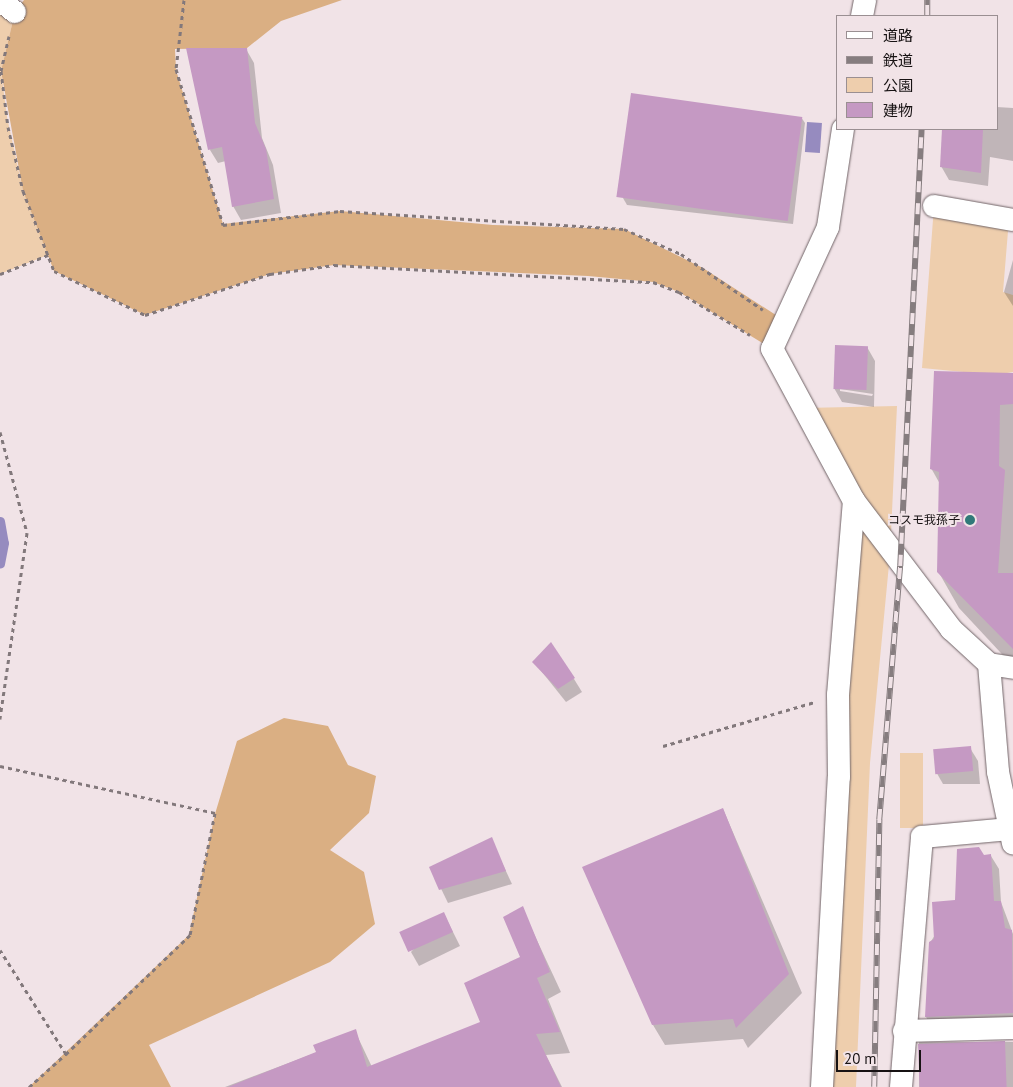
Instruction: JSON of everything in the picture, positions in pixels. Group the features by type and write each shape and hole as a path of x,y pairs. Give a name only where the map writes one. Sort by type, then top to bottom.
{"street":[{"path":"862,15 865,0"},
{"path":"843,130 828,227 782,319 772,349 854,501 951,629 989,664 1013,668"},
{"path":"934,206 1013,220"},
{"path":"822,1087 839,777 838,695 854,501"},
{"path":"901,1087 904,1031 922,837 1012,836 998,772 989,664"},
{"path":"904,1031 1013,1028"}],"path":[{"path":"184,0 176,70 223,224 340,211 624,229 681,254 782,319"},
{"path":"8,6 1,71 8,127 23,191 54,270 145,315 270,274 334,265 653,282 679,292 772,349"},
{"path":"0,274 48,255"},
{"path":"0,432 27,533 0,719"},
{"path":"663,746 838,695"},
{"path":"0,766 215,814 190,935 29,1087"},
{"path":"0,950 66,1054"}],"green space":[{"path":"0,2 15,12 1,71 7,117 23,191 48,255 0,274"},
{"path":"934,206 1009,219 1003,292 1013,295 1013,372 995,375 922,368"},
{"path":"897,406 890,554 870,763 856,1087 822,1087 854,501 804,408"},
{"path":"900,753 923,753 923,828 900,828"}],"shaded area":[{"path":"24,0 342,0 281,21 247,48 175,49 176,70 223,224 340,211 493,225 624,229 703,268 782,319 772,349 679,292 653,282 588,276 334,265 270,274 145,315 54,271 23,191 1,71 15,12"},
{"path":"807,122 822,123 820,153 805,152"},
{"path":"284,718 328,726 348,765 376,776 369,813 330,850 364,872 375,924 330,962 149,1045 171,1087 29,1087 189,935 215,814 237,741"}],"building":[{"path":"186,48 247,48 255,123 266,149 274,199 232,207 222,147 208,150"},
{"path":"631,93 802,117 788,221 616,197"},
{"path":"942,130 983,130 981,173 940,167"},
{"path":"835,345 868,346 866,390 833,389"},
{"name":"コスモ我孫子","path":"934,371 1013,373 1013,404 1000,405 999,466 1005,470 998,573 1013,573 1013,649 937,572 939,472 930,469"},
{"path":"551,642 575,678 558,689 532,662"},
{"path":"971,746 973,771 935,774 933,749"},
{"path":"723,808 789,974 736,1028 733,1019 652,1025 582,867"},
{"path":"492,837 506,871 439,890 429,867"},
{"path":"979,847 984,855 991,854 994,901 1001,901 1005,928 1012,930 1013,1013 925,1017 929,942 934,939 932,902 955,900 957,849"},
{"path":"523,906 550,972 537,978 560,1032 536,1034 561,1087 228,1087 316,1052 313,1045 356,1029 367,1067 480,1022 464,983 520,957 503,917"},
{"path":"444,912 453,932 408,952 399,932"},
{"path":"1005,1041 1007,1087 920,1087 918,1044"}],"waterway":[{"path":"0,521 4,543 0,564"}],"railway":[{"path":"927,0 927,15"},
{"path":"874,1087 879,820 900,566 921,130"}],"place":[{"name":"コスモ我孫子","path":"970,520"}]}
